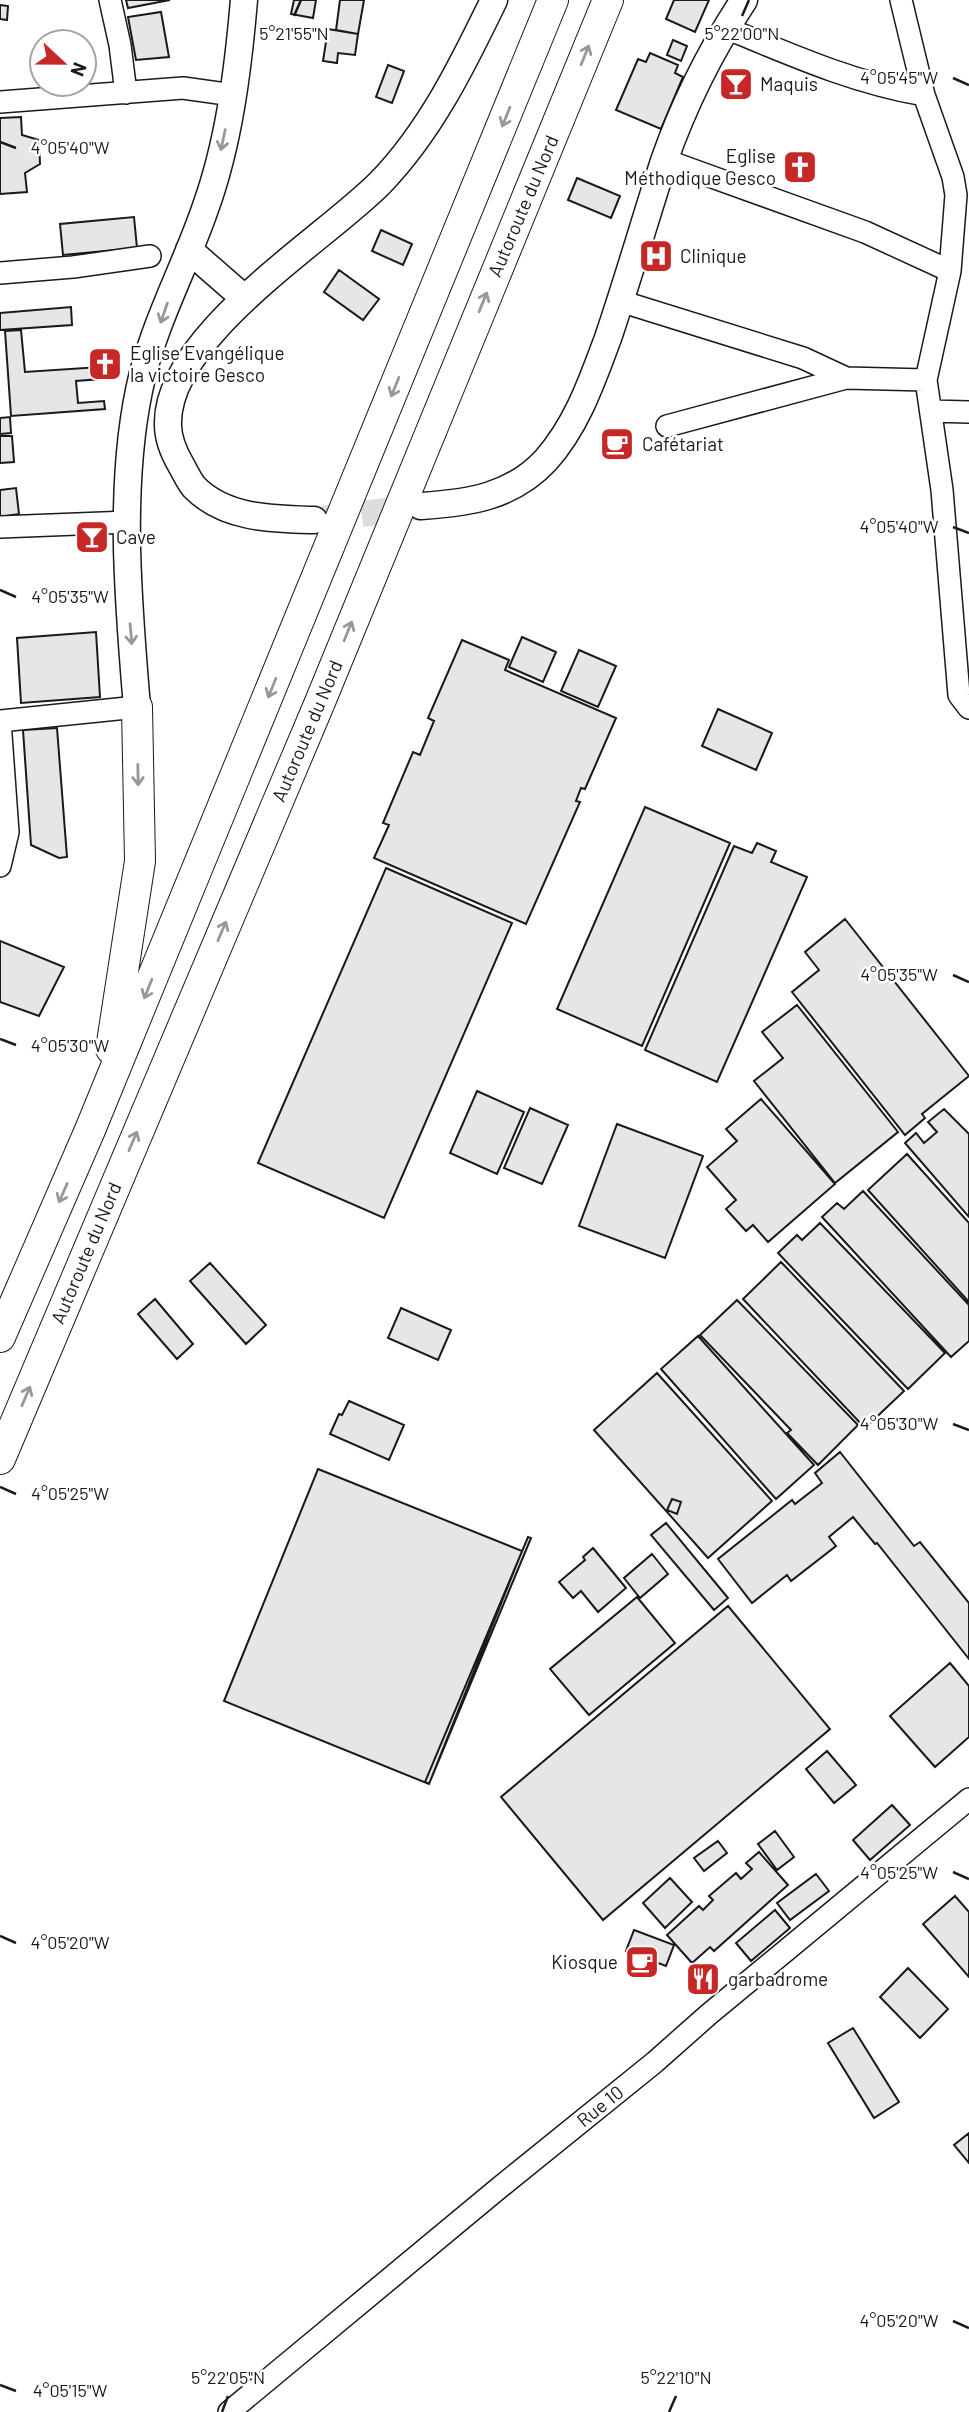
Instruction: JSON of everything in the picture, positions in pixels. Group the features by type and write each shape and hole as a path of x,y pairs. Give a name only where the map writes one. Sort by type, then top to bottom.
{"highway":[{"path":"0,1336 90,1130 554,0"},
{"name":"Autoroute du Nord","path":"0,1459 320,702 608,0"},
{"path":"90,1130 108,1071 140,861 137,707"}],"main road":[{"path":"137,707 129,611 128,522 131,451 143,374 165,307 206,208 219,161 233,95 244,0"},
{"path":"314,520 262,519 221,506 194,487 173,452 167,425 170,400 179,379 198,349 244,299 379,183 410,147 440,104 494,0"},
{"path":"421,506 493,496 515,485 545,461 570,428 594,377 665,160 690,96 744,0"},
{"path":"189,250 244,299"}],"street":[{"path":"110,0 120,45 126,93"},
{"path":"901,0 924,95 953,177 956,195 950,271 926,380 942,490 960,695 969,708"},
{"path":"726,28 821,68 874,86 924,95"},
{"path":"0,102 183,88 233,95"},
{"path":"665,160 865,232 950,271"},
{"path":"0,273 73,268 150,256"},
{"path":"620,302 803,358 846,378"},
{"path":"667,426 846,378 926,380"},
{"path":"931,411 969,412"},
{"path":"0,527 128,522"},
{"path":"1,860 8,832 0,721 137,707"},
{"name":"Rue 10","path":"229,2412 655,2062 969,1799"}],"building":[{"path":"126,0 170,0 128,8"},
{"path":"294,0 316,0 313,18 291,14"},
{"path":"340,0 364,0 358,34 336,30"},
{"path":"674,0 709,0 695,32 666,19"},
{"path":"0,5 8,6 7,20 0,19"},
{"path":"161,12 169,57 136,60 128,17"},
{"path":"328,29 358,34 355,55 338,53 337,63 323,61"},
{"path":"673,40 687,46 681,61 667,55"},
{"path":"650,53 678,65 675,73 683,77 661,129 616,110 638,59 646,62"},
{"path":"388,65 404,71 392,103 376,97"},
{"path":"21,117 22,135 39,140 40,164 25,173 27,192 0,194 0,118"},
{"path":"577,178 620,196 611,218 568,200"},
{"path":"134,217 137,248 63,255 60,224"},
{"path":"381,230 412,244 403,265 372,251"},
{"path":"339,270 379,299 363,320 324,292"},
{"path":"71,307 72,325 0,330 0,313"},
{"path":"21,330 25,372 100,367 101,379 76,381 78,403 104,401 105,409 11,416 5,331"},
{"path":"10,417 11,433 0,434 0,418"},
{"path":"0,436 12,436 14,462 0,463"},
{"path":"16,488 19,514 0,517 0,490"},
{"path":"96,632 100,697 21,703 17,638"},
{"path":"522,637 556,652 543,682 509,667"},
{"path":"462,640 509,660 505,670 616,718 585,789 581,788 576,801 580,802 526,924 374,858 389,825 383,823 413,752 420,755 434,721 428,718"},
{"path":"579,650 616,666 598,707 561,691"},
{"path":"718,709 772,733 756,770 702,746"},
{"path":"57,728 67,857 59,858 31,845 23,730"},
{"path":"645,807 730,843 642,1046 557,1009"},
{"path":"757,843 776,851 771,862 807,877 717,1082 645,1050 734,846 752,853"},
{"path":"386,868 512,923 384,1218 258,1163"},
{"path":"845,919 969,1076 922,1114 925,1118 905,1135 792,992 819,970 805,952"},
{"path":"0,941 64,967 39,1016 0,1002"},
{"path":"797,1005 898,1132 835,1183 754,1081 783,1058 762,1032"},
{"path":"477,1091 524,1112 497,1174 450,1153"},
{"path":"761,1099 835,1184 768,1242 753,1225 746,1231 726,1209 736,1200 707,1167 737,1141 726,1129"},
{"path":"530,1108 568,1125 542,1184 504,1168"},
{"path":"944,1109 969,1134 969,1217 905,1143 916,1133 924,1143 937,1132 928,1122"},
{"path":"617,1124 703,1156 665,1258 579,1226"},
{"path":"907,1154 969,1223 969,1302 868,1190"},
{"path":"863,1191 969,1305 969,1341 951,1357 822,1217 837,1203 844,1209"},
{"path":"820,1223 945,1353 908,1389 778,1253 797,1235 802,1240"},
{"path":"781,1262 904,1391 865,1428 743,1299"},
{"path":"210,1263 266,1325 246,1344 190,1281"},
{"path":"155,1299 193,1344 177,1359 138,1314"},
{"path":"737,1300 858,1425 818,1465 787,1433 791,1430 700,1335"},
{"path":"401,1308 451,1330 438,1360 388,1338"},
{"path":"698,1336 814,1465 776,1499 661,1369"},
{"path":"657,1373 772,1501 708,1558 594,1430"},
{"path":"349,1401 404,1425 389,1460 330,1434 339,1414 342,1415"},
{"path":"840,1452 914,1546 920,1542 969,1603 969,1659 877,1543 875,1544 853,1517 829,1537 836,1546 791,1581 787,1575 752,1603 718,1559 792,1500 795,1504 822,1483 815,1473"},
{"path":"318,1469 522,1551 429,1784 224,1701"},
{"path":"672,1499 681,1502 677,1514 667,1510"},
{"path":"666,1523 728,1598 714,1610 651,1535"},
{"path":"528,1537 531,1538 429,1784 425,1782"},
{"path":"593,1548 626,1588 598,1612 581,1591 573,1598 559,1582 585,1560 583,1557"},
{"path":"652,1554 668,1574 640,1598 624,1578"},
{"path":"637,1597 675,1643 589,1715 550,1669"},
{"path":"728,1606 830,1729 603,1920 501,1797"},
{"path":"950,1663 969,1686 969,1737 935,1767 890,1716"},
{"path":"827,1751 856,1785 834,1803 806,1769"},
{"path":"892,1805 910,1825 870,1860 853,1840"},
{"path":"775,1831 794,1857 777,1870 758,1844"},
{"path":"718,1841 727,1853 704,1871 694,1858"},
{"path":"759,1852 788,1885 714,1951 710,1947 692,1963 667,1935 699,1906 703,1910 713,1900 709,1896 736,1873 741,1879 752,1869 746,1863"},
{"path":"816,1874 829,1891 790,1920 777,1903"},
{"path":"670,1878 692,1902 665,1928 643,1903"},
{"path":"955,1896 969,1912 969,1977 923,1924"},
{"path":"775,1910 790,1928 751,1961 736,1943"},
{"path":"634,1930 674,1945 666,1966 626,1951"},
{"path":"908,1968 948,2009 920,2038 880,1997"},
{"path":"853,2028 899,2102 874,2118 828,2043"},
{"path":"969,2133 969,2163 954,2145"}],"tunnel":[{"path":"323,519 416,507"}],"place":[{"name":"Maquis","path":"736,84"},
{"name":"Eglise Méthodique Gesco","path":"800,167"},
{"name":"Clinique","path":"656,256"},
{"name":"Eglise Evangélique la victoire Gesco","path":"105,364"},
{"name":"Cafétariat","path":"617,444"},
{"name":"Cave","path":"92,537"},
{"name":"Kiosque","path":"642,1962"},
{"name":"garbadrome","path":"703,1979"}]}
